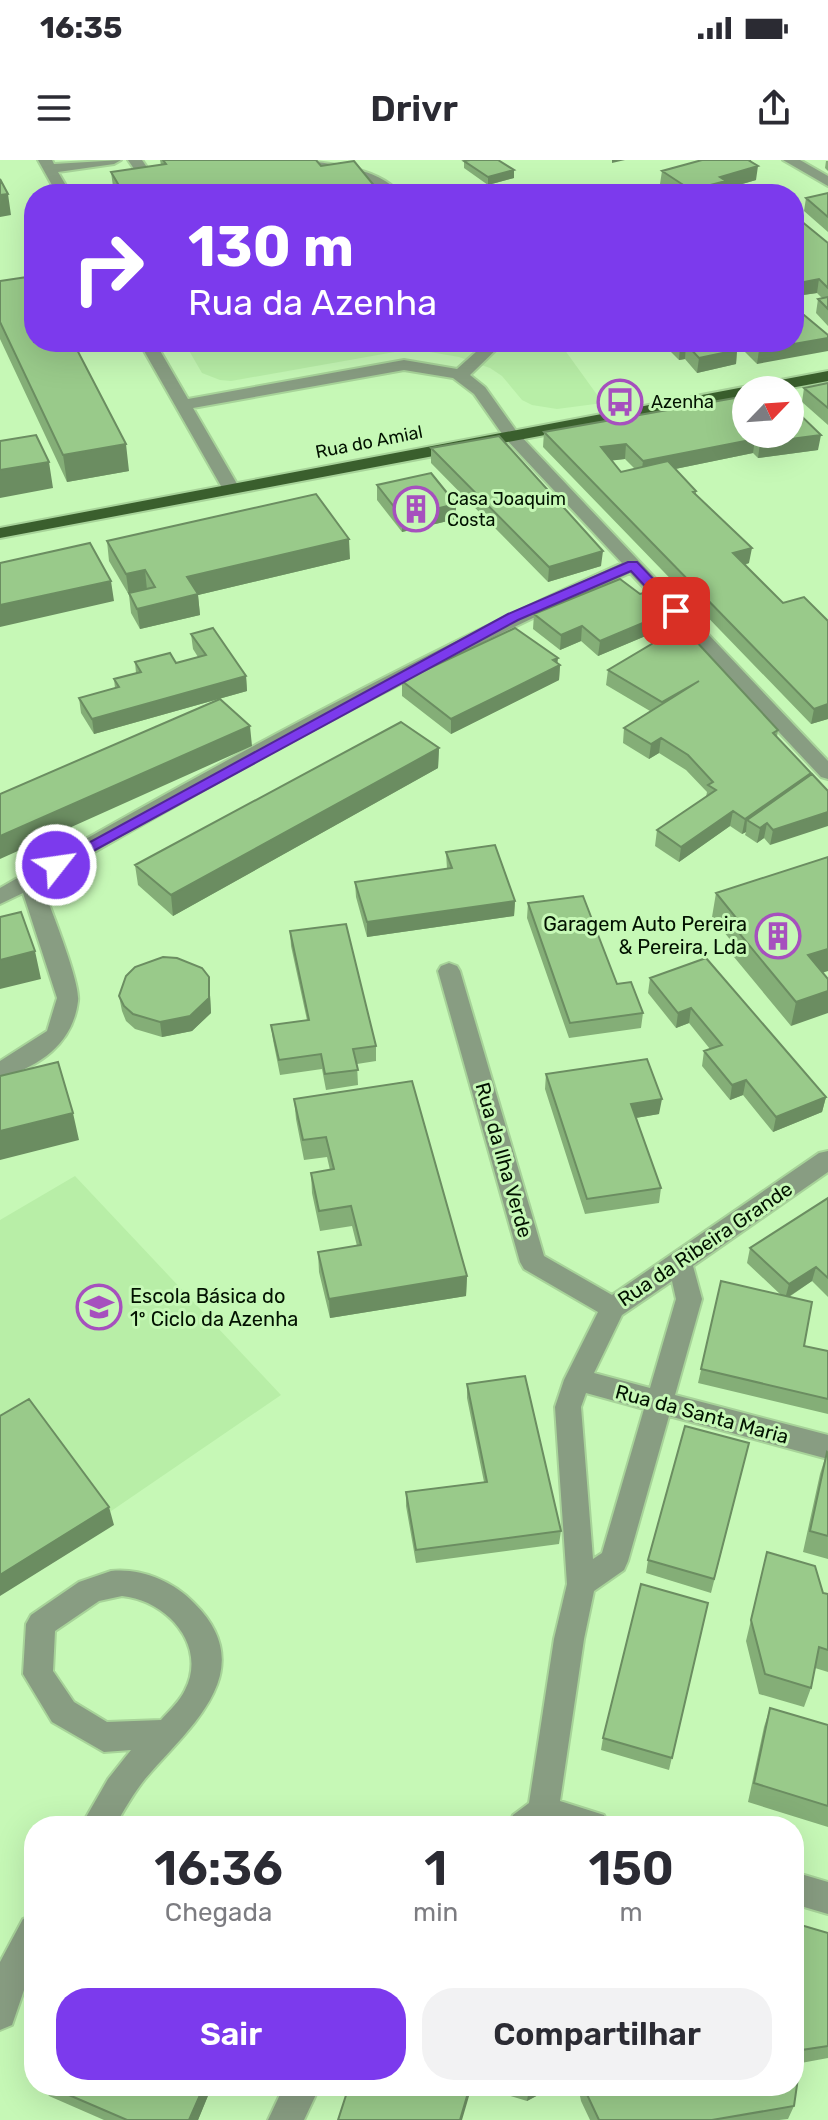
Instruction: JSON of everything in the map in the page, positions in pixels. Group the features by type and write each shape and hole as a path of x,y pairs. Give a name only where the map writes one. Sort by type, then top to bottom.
{"main road":[{"path":"804,381 828,376"},
{"name":"Rua do Amial","path":"0,533 732,395"}],"street":[{"path":"58,184 47,165 114,160"},
{"path":"135,160 151,184"},
{"path":"280,160 373,178 384,184"},
{"path":"790,160 828,182"},
{"path":"153,352 231,489"},
{"path":"461,374 485,352"},
{"path":"183,405 404,365 438,367 461,374 473,381 511,435 828,773"},
{"path":"0,897 139,817 513,617 633,565"},
{"path":"0,1070 18,1063 57,1035 68,998 29,880"},
{"name":"Rua da Ilha Verde","path":"449,971 533,1262 613,1308"},
{"name":"Rua da Ribeira Grande","path":"534,1816 581,1584 568,1407 577,1380 613,1308 828,1160"},
{"path":"581,1584 614,1561 689,1299 680,1263"},
{"name":"Rua da Santa Maria","path":"577,1380 828,1447"},
{"path":"103,1816 131,1772 166,1734 199,1697 205,1664 203,1640 188,1616 151,1588 122,1583 94,1588 41,1624 38,1674 63,1712 104,1737 166,1734"},
{"path":"804,1891 828,1898"},
{"path":"0,2013 24,1947"},
{"path":"285,2120 298,2096"}],"shaded area":[{"path":"190,352 395,352 231,381 202,373"},
{"path":"430,352 566,352 603,403 557,409 532,405 522,400 502,376 490,368 459,357"},
{"name":"Escola Básica do 1º Ciclo da Azenha","path":"75,1176 281,1395 0,1587 0,1220"}],"building":[{"path":"163,160 316,160 321,166 354,161 373,184 118,184 111,172 166,164"},
{"path":"498,160 514,170 488,177 464,161"},
{"path":"702,160 748,160 758,166 720,177 726,181 714,184 682,184 662,171"},
{"path":"0,179 8,194 0,195"},
{"path":"828,193 828,217 806,198"},
{"path":"804,223 828,243 828,288 819,279 804,282"},
{"path":"24,277 24,352 78,352 126,444 63,455 0,322 0,281"},
{"path":"828,297 828,309 818,299"},
{"path":"804,315 828,335 828,338 804,342"},
{"path":"693,352 728,352 699,358"},
{"path":"828,383 828,408 804,388"},
{"path":"732,398 732,444 643,461 626,444 601,447 621,472 668,461 696,491 693,492 752,548 733,553 783,603 804,597 828,621 828,704 814,709 544,432"},
{"path":"804,419 821,435 804,437"},
{"path":"36,435 49,462 0,470 0,441"},
{"path":"499,436 603,551 549,567 431,448"},
{"path":"431,473 456,504 402,517 377,485"},
{"path":"316,494 349,539 187,577 198,594 137,609 129,593 155,587 145,570 126,574 107,541"},
{"path":"90,543 111,581 0,605 0,563"},
{"path":"620,579 669,612 600,641 582,626 561,635 534,614"},
{"path":"682,626 778,730 773,733 811,773 745,819 733,811 681,847 657,830 716,790 708,785 713,782 688,755 661,738 651,744 624,728 699,681 662,702 608,670"},
{"path":"213,628 246,676 92,719 79,698 119,687 114,679 141,672 135,662 170,653 176,663 206,655 191,634"},
{"path":"515,628 558,658 553,660 560,665 451,719 402,681"},
{"path":"220,699 250,726 0,836 0,794"},
{"path":"401,722 439,748 171,895 135,865"},
{"path":"812,774 828,791 828,812 773,830 767,823 760,828 747,820"},
{"path":"495,845 515,901 367,922 355,882 452,868 446,852"},
{"name":"Garagem Auto Pereira & Pereira, Lda","path":"828,857 828,949 808,955 828,979 828,991 796,1002 739,933 746,930 716,893"},
{"path":"583,896 617,984 631,982 643,1013 570,1023 528,903"},
{"path":"21,912 35,951 0,960 0,917"},
{"path":"346,924 376,1046 353,1049 358,1070 325,1074 321,1054 279,1060 271,1025 309,1020 290,931"},
{"path":"163,957 177,958 202,968 209,977 209,998 190,1016 160,1022 133,1014 119,996 126,976 135,967"},
{"path":"706,958 826,1097 776,1117 746,1080 732,1085 704,1051 722,1045 691,1008 678,1013 650,978"},
{"path":"647,1059 662,1099 631,1104 661,1188 587,1199 546,1074"},
{"path":"58,1062 73,1113 0,1131 0,1076"},
{"path":"412,1081 467,1276 329,1299 318,1252 361,1245 351,1206 319,1211 311,1173 334,1169 326,1137 303,1140 294,1099"},
{"path":"828,1198 828,1278 816,1267 789,1284 750,1248"},
{"path":"721,1281 812,1302 804,1346 828,1351 828,1399 701,1369"},
{"path":"525,1376 561,1531 416,1550 406,1492 487,1482 467,1384"},
{"path":"29,1399 109,1507 0,1575 0,1416"},
{"path":"685,1426 749,1443 714,1579 648,1560"},
{"path":"828,1453 828,1536 810,1531"},
{"path":"767,1552 815,1566 823,1593 828,1594 828,1650 819,1647 811,1688 765,1674 751,1620"},
{"path":"641,1584 708,1603 672,1758 603,1738"},
{"path":"770,1708 828,1725 828,1806 754,1783"},
{"path":"804,1926 828,1933 828,2046 804,2050"},
{"path":"71,2096 200,2096 189,2120 127,2120"},
{"path":"346,2096 467,2096 460,2120 338,2120"},
{"path":"588,2096 795,2096 794,2106 712,2120 599,2120"}],"place":[{"name":"Azenha","path":"620,402"},
{"name":"Casa Joaquim Costa","path":"416,509"},
{"name":"Garagem Auto Pereira & Pereira, Lda","path":"778,936"},
{"name":"Escola Básica do 1º Ciclo da Azenha","path":"99,1307"}],"route":[{"path":"56,865 139,817 513,617 633,565 676,611"}]}
